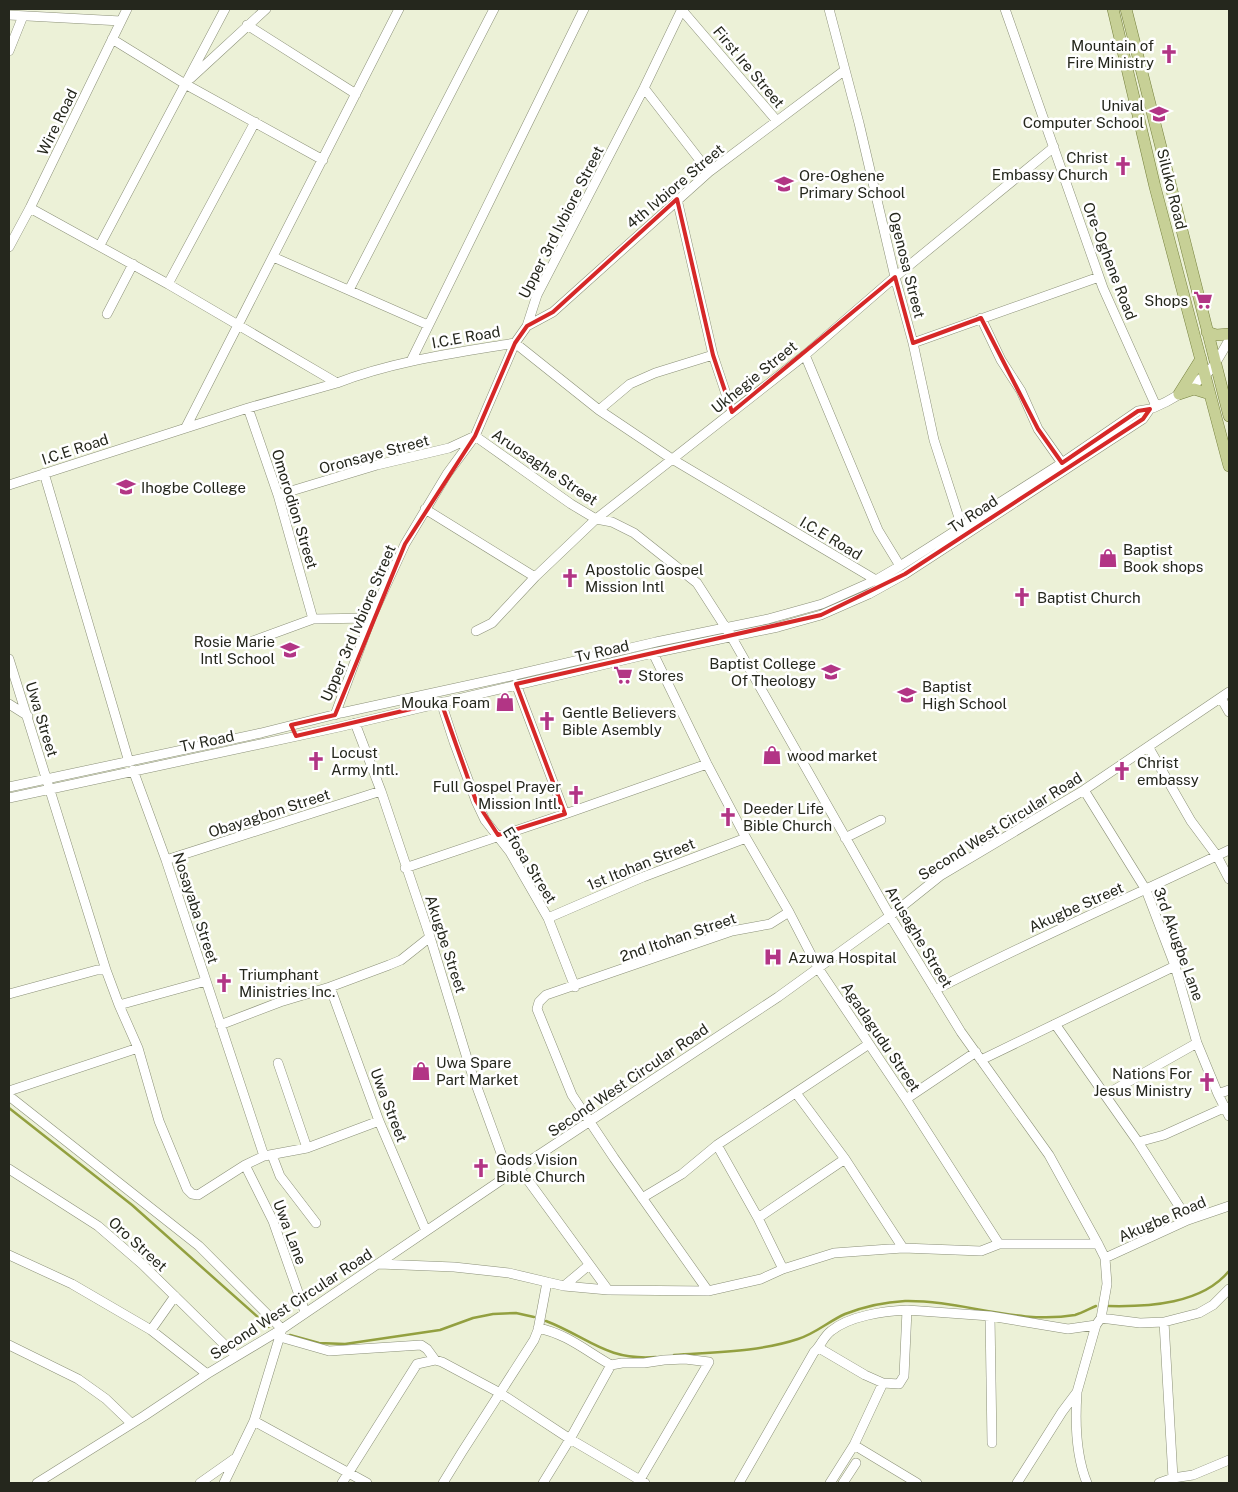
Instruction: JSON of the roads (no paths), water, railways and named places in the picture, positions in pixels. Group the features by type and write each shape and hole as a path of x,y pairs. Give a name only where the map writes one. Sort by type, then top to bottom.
{"main road":[{"name":"Siluko Road","path":"1114,9 1155,187 1229,466"},
{"name":"Siluko Road","path":"1126,9 1229,416"},
{"path":"1155,187 1170,184"},
{"path":"1207,332 1216,335 1229,334"},
{"path":"1179,394 1201,359"},
{"path":"1179,394 1194,390 1210,394"}],"street":[{"name":"Wire Road","path":"9,247 128,9"},
{"path":"100,245 225,9"},
{"path":"186,84 266,9"},
{"path":"186,427 399,9"},
{"path":"350,290 494,9"},
{"path":"411,361 584,9"},
{"name":"Upper 3rd Ivbiore Street","path":"334,715 371,618 405,544 447,474 475,436 515,343 527,326 537,295 644,88 682,9"},
{"name":"First Ire Street","path":"682,9 777,121"},
{"name":"Ogenosa Street","path":"829,9 913,343 934,440 962,527"},
{"name":"Ore-Oghene Road","path":"1005,9 1099,277 1153,408"},
{"path":"9,15 121,21"},
{"path":"9,51 24,16"},
{"path":"247,25 356,94"},
{"path":"112,39 186,84 323,160"},
{"name":"4th Ivbiore Street","path":"527,326 552,312 709,172 845,70"},
{"path":"644,88 709,172"},
{"path":"168,284 255,122"},
{"name":"Ukhegie Street","path":"476,631 492,623 535,577 596,518 805,354 895,277 1054,147"},
{"path":"678,199 713,355 732,412"},
{"path":"30,208 100,245 337,383"},
{"path":"9,226 18,230"},
{"path":"273,257 428,325"},
{"path":"108,314 133,264"},
{"path":"913,343 1099,277"},
{"path":"981,318 996,352 1021,391 1038,430 1062,463"},
{"name":"Tv Road","path":"9,787 296,736 355,723 653,653 822,604 876,580 900,566 1062,463 1138,411 1153,408 1179,394 1205,376 1229,340"},
{"name":"I.C.E Road","path":"9,485 186,427 359,375 411,361 515,343 600,410 672,459 876,580"},
{"path":"805,354 878,530 900,566"},
{"path":"600,410 630,384 655,373 713,355"},
{"name":"Omorodion Street","path":"248,408 278,496 313,619"},
{"name":"Tv Road","path":"9,798 291,725 656,642 729,632 778,628 821,615 869,594 904,574 1143,419 1153,408"},
{"name":"Oronsaye Street","path":"278,496 377,465 449,448 475,436"},
{"name":"Aruosaghe Street","path":"475,436 571,504 596,518 612,522 634,533 697,583 729,632"},
{"name":"Nosayaba Street","path":"44,474 131,766 166,860 220,1025 268,1156 287,1187 316,1223"},
{"path":"425,509 535,577"},
{"path":"253,641 313,619 371,618"},
{"name":"Arusaghe Street","path":"729,632 844,838 890,916 978,1056 1049,1155 1105,1258"},
{"name":"Agadagudu Street","path":"653,653 707,764 818,968 1000,1244"},
{"name":"Uwa Street","path":"9,659 106,970 138,1048 159,1121 187,1189 192,1194 198,1195 245,1165"},
{"path":"516,684 566,814"},
{"path":"1225,695 1229,712"},
{"name":"Second West Circular Road","path":"37,1483 236,1356 281,1333 305,1312 379,1264 509,1174 590,1123 778,997 890,916 940,876 1084,790 1225,695"},
{"name":"Efosa Street","path":"441,702 476,801 485,820 510,852 548,918 575,986"},
{"path":"9,704 28,716"},
{"name":"Akugbe Street","path":"355,723 381,791 430,937 470,1068 509,1174"},
{"path":"291,725 296,736"},
{"path":"1149,748 1191,820 1217,856 1229,880"},
{"path":"406,868 707,764"},
{"name":"3rd Akugbe Lane","path":"1084,790 1146,890 1175,966 1197,1043 1218,1094 1228,1112"},
{"name":"Obayagbon Street","path":"166,860 381,791"},
{"path":"844,838 881,820"},
{"name":"1st Itohan Street","path":"548,918 643,877 746,838"},
{"name":"Akugbe Street","path":"935,990 1012,950 1146,890 1229,850"},
{"name":"2nd Itohan Street","path":"590,1123 572,1096 537,1009 539,1002 546,995 732,932 770,924 789,912"},
{"path":"220,1025 280,1002 330,988 401,960 430,937"},
{"path":"906,1099 978,1056 1055,1024 1175,966"},
{"path":"9,994 97,970 106,970"},
{"path":"119,1005 206,981"},
{"name":"Uwa Street","path":"330,988 379,1122 426,1231"},
{"path":"1055,1024 1138,1142 1188,1220"},
{"path":"1105,1095 1197,1043"},
{"path":"642,1198 682,1174 717,1145 869,1044"},
{"path":"9,1091 138,1048"},
{"path":"278,1063 307,1148"},
{"path":"1218,1094 1229,1090"},
{"path":"796,1093 845,1159 903,1248"},
{"path":"9,1096 199,1246 281,1333 329,1351 421,1345 427,1349 435,1360"},
{"path":"1138,1142 1164,1135 1228,1112"},
{"path":"245,1165 268,1156 307,1148 379,1122"},
{"path":"590,1123 708,1291"},
{"path":"717,1145 758,1218 782,1269"},
{"path":"758,1218 845,1159"},
{"name":"Uwa Lane","path":"245,1165 274,1221 305,1312"},
{"path":"519,1168 608,1290"},
{"name":"Oro Street","path":"9,1169 98,1226 142,1264 236,1356"},
{"name":"Akugbe Road","path":"1105,1258 1188,1220 1229,1206"},
{"path":"379,1264 454,1267 509,1273 564,1286 608,1290 708,1291 761,1278 782,1269 834,1253 903,1248 981,1251 1000,1244 1098,1244"},
{"path":"9,1255 72,1284 151,1330 207,1374"},
{"path":"1087,1483 1081,1462 1076,1416 1077,1392 1107,1284 1105,1258"},
{"path":"564,1286 589,1265"},
{"path":"443,1483 534,1340 547,1282"},
{"path":"739,1483 824,1337 843,1323 855,1318 897,1310 907,1310 990,1316 1068,1329 1098,1322 1164,1322 1199,1313 1213,1306 1229,1289"},
{"path":"151,1330 175,1296"},
{"path":"819,1348 883,1383 899,1384 904,1376 907,1310"},
{"path":"990,1316 992,1443"},
{"path":"1164,1322 1172,1478"},
{"path":"342,1483 416,1364 435,1360 500,1394 641,1482 709,1362 671,1360 611,1365 575,1341 538,1328"},
{"path":"224,1483 254,1421 281,1333"},
{"path":"9,1344 78,1379 106,1399 131,1423"},
{"path":"544,1483 611,1365"},
{"path":"830,1483 854,1445 883,1383"},
{"path":"1017,1483 1057,1419 1077,1392"},
{"path":"254,1421 366,1483"},
{"path":"854,1445 916,1483"},
{"path":"200,1483 236,1458"},
{"path":"1159,1483 1172,1478 1193,1479 1229,1460"},
{"path":"843,1483 856,1462"}],"waterway":[{"path":"9,1108 132,1205 269,1327"},
{"path":"1108,1306 1140,1306 1190,1297 1218,1282 1229,1271"},
{"path":"674,1355 768,1347 810,1334 833,1320 859,1309 905,1301 947,1304 1032,1317 1075,1315 1096,1306"},
{"path":"290,1335 319,1343 345,1344 440,1330 473,1318 493,1314 516,1313 534,1317"},
{"path":"546,1321 610,1352 639,1357 656,1357"}],"place":[{"name":"Mountain of Fire Ministry","path":"1169,54"},
{"name":"Unival Computer School","path":"1159,114"},
{"name":"Christ Embassy Church","path":"1123,166"},
{"name":"Ore-Oghene Primary School","path":"784,184"},
{"name":"Shops","path":"1203,300"},
{"name":"Ihogbe College","path":"126,487"},
{"name":"Baptist Book shops","path":"1108,558"},
{"name":"Apostolic Gospel Mission Intl","path":"570,578"},
{"name":"Baptist Church","path":"1022,597"},
{"name":"Rosie Marie Intl School","path":"290,650"},
{"name":"Baptist College Of Theology","path":"831,672"},
{"name":"Stores","path":"623,675"},
{"name":"Baptist High School","path":"907,695"},
{"name":"Mouka Foam","path":"505,702"},
{"name":"Gentle Believers Bible Asembly","path":"547,721"},
{"name":"wood market","path":"772,755"},
{"name":"Locust Army Intl.","path":"316,761"},
{"name":"Christ embassy","path":"1122,771"},
{"name":"Full Gospel Prayer Mission Intl.","path":"576,795"},
{"name":"Deeder Life Bible Church","path":"728,817"},
{"name":"Azuwa Hospital","path":"773,957"},
{"name":"Triumphant Ministries Inc.","path":"224,983"},
{"name":"Uwa Spare Part Market","path":"421,1071"},
{"name":"Nations For Jesus Ministry","path":"1207,1082"},
{"name":"Gods Vision Bible Church","path":"481,1168"}]}
